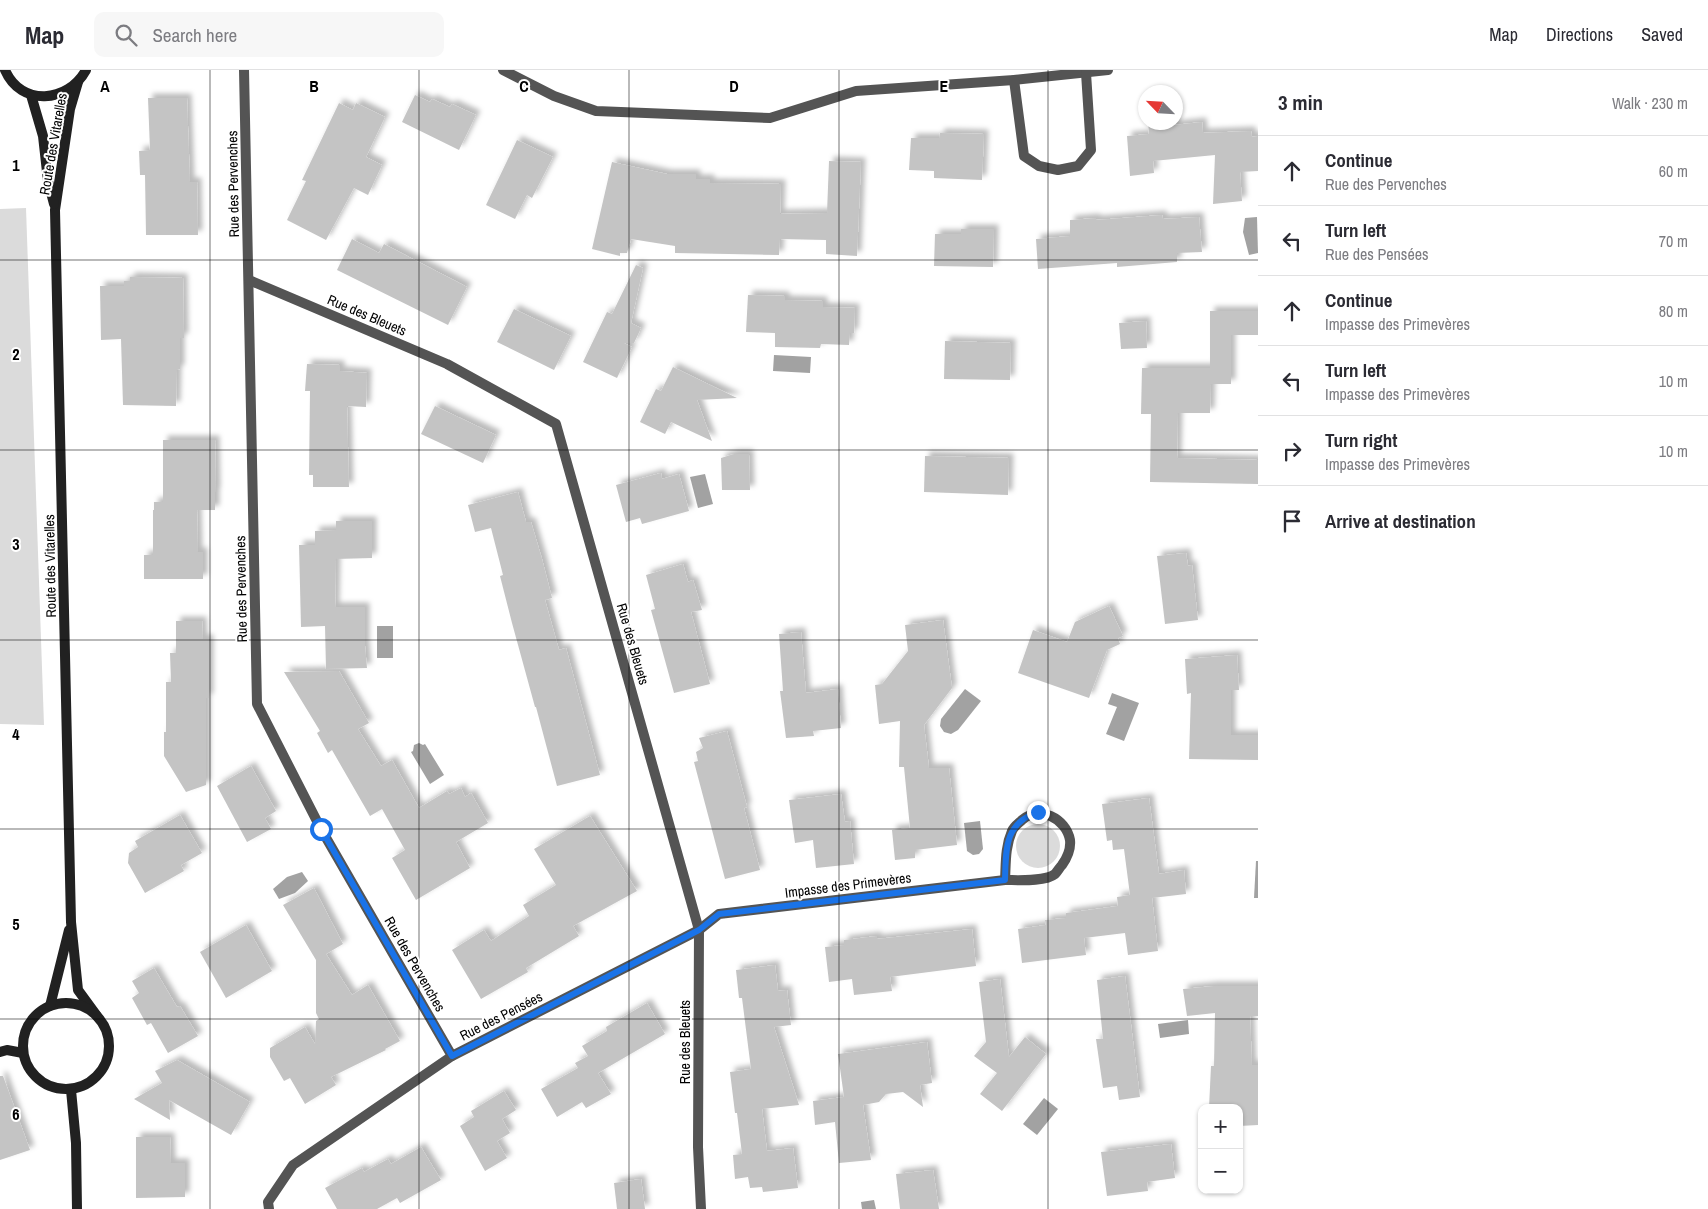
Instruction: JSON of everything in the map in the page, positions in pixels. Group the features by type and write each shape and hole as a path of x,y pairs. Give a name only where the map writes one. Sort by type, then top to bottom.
{"main road":[{"path":"3,71 21,90 31,95 42,97 56,96 68,91 78,82 86,70"},
{"name":"Route des Vitarelles","path":"78,82 70,109 55,210 71,922 78,990 97,1016"},
{"name":"Route des Vitarelles","path":"31,95 43,136 48,181 55,210"},
{"name":"Route des Vitarelles","path":"50,1006 71,922"},
{"path":"69,1003 84,1007 97,1016 106,1030 109,1046 106,1061 99,1075 86,1085 71,1090 54,1088 40,1081 29,1068 23,1053 24,1034 34,1017 50,1006 69,1003"},
{"path":"0,1052 7,1050 23,1053"},
{"path":"71,1090 76,1142 77,1209"}],"street":[{"name":"Rue des Pervenches","path":"244,70 257,704 321,829 452,1056"},
{"path":"503,70 554,96 596,111 770,118 856,91 1014,80 1108,70"},
{"path":"1014,80 1024,156 1039,166 1058,170 1078,166 1092,150 1086,73"},
{"name":"Rue des Bleuets","path":"249,280 447,364 556,424 699,930 698,1147 701,1209"},
{"name":"Impasse des Primevères","path":"699,930 719,914 1005,880 1041,879 1055,874 1068,854 1070,840 1064,827 1056,819 1048,814 1038,812 1027,816 1013,828 1006,850 1005,880"},
{"name":"Rue des Pensées","path":"268,1209 268,1202 293,1165 452,1056 699,930"}],"shaded area":[{"path":"26,208 44,725 0,724 0,209"},
{"path":"1257,217 1258,253 1249,255 1243,232 1245,218"},
{"path":"774,355 811,357 810,373 773,371"},
{"path":"705,474 713,504 698,508 690,477"},
{"path":"377,626 393,626 393,658 377,658"},
{"path":"965,689 981,701 958,730 951,734 944,732 940,726 941,719"},
{"path":"1112,693 1139,703 1124,741 1106,734 1117,707 1108,704"},
{"path":"419,743 425,744 444,775 430,784 411,752 414,745"},
{"path":"980,821 983,849 979,854 973,855 967,851 964,823"},
{"path":"1034,824 1042,824 1054,830 1060,846 1054,862 1042,868 1034,868 1022,862 1016,850 1016,842 1022,830"},
{"path":"1256,861 1258,861 1258,898 1254,898"},
{"path":"302,872 308,881 295,893 279,899 273,889 287,877"},
{"path":"1188,1020 1189,1034 1160,1038 1158,1024"},
{"path":"1044,1098 1058,1109 1037,1135 1023,1124"},
{"path":"874,1200 876,1209 862,1209 861,1202"}],"building":[{"path":"415,95 430,102 432,99 450,107 452,104 476,115 459,150 402,122"},
{"path":"148,98 187,98 190,182 197,182 198,235 146,235 145,175 140,175 139,151 150,150"},
{"path":"339,103 353,110 356,103 385,117 366,157 382,165 368,195 354,188 326,240 287,220 306,181 302,180"},
{"path":"1202,122 1203,133 1251,131 1252,137 1258,136 1258,171 1240,172 1242,201 1213,204 1215,155 1153,161 1154,173 1130,176 1127,136 1149,134 1149,130 1183,130 1183,124"},
{"path":"940,133 984,134 982,180 934,178 934,171 909,170 911,138 939,138"},
{"path":"517,140 553,157 532,198 527,195 515,219 486,205"},
{"path":"829,161 861,162 857,256 826,254 826,240 780,239 779,255 675,253 675,246 631,239 627,253 620,253 620,256 592,249 612,162 667,174 696,174 696,179 710,179 710,183 781,184 780,214 827,213"},
{"path":"1162,215 1163,219 1199,217 1202,252 1177,253 1177,262 1117,267 1117,263 1038,269 1036,239 1070,236 1070,220"},
{"path":"961,229 994,229 993,267 934,266 935,234 961,234"},
{"path":"352,239 379,253 384,244 467,287 448,325 337,270"},
{"path":"636,265 643,268 631,323 641,328 634,343 624,343 632,347 617,378 583,362 607,312 612,314"},
{"path":"130,277 183,278 184,338 180,338 180,369 177,370 176,406 123,405 121,339 101,340 100,286 124,286 124,281 130,281"},
{"path":"748,295 785,296 785,300 823,301 823,307 855,308 854,333 850,333 849,345 821,344 820,348 775,347 775,333 746,332"},
{"path":"514,309 571,336 554,370 497,342"},
{"path":"1210,311 1258,311 1258,335 1231,335 1231,384 1211,384 1210,413 1178,413 1177,458 1258,460 1258,484 1150,482 1151,414 1141,414 1142,368 1210,368"},
{"path":"1146,321 1147,348 1121,349 1119,323"},
{"path":"945,341 1011,343 1010,380 944,379"},
{"path":"307,364 340,365 340,371 367,373 366,407 347,406 349,487 313,487 313,475 309,475 310,391 305,391"},
{"path":"673,367 737,398 697,400 712,441 671,422 665,434 640,422 656,389 661,391"},
{"path":"435,406 496,435 483,463 421,434"},
{"path":"163,440 215,440 215,510 197,510 198,552 203,552 203,579 144,579 144,555 153,555 154,502 163,502"},
{"path":"734,454 749,454 750,490 722,490 721,458"},
{"path":"925,456 1009,458 1008,495 924,492"},
{"path":"661,473 662,479 679,474 689,511 642,524 640,518 626,522 616,485"},
{"path":"518,492 526,522 531,522 542,559 552,598 545,600 559,650 566,648 600,775 557,786 512,623 500,576 503,575 491,528 475,532 468,505"},
{"path":"336,521 372,521 372,558 336,559 335,607 365,607 367,668 326,669 325,626 301,627 299,545 315,545 315,531 336,530"},
{"path":"1186,553 1188,566 1192,565 1198,620 1165,624 1157,556"},
{"path":"683,564 688,582 693,580 702,610 691,612 710,684 674,693 651,610 655,609 646,575"},
{"path":"1109,606 1123,636 1118,638 1120,644 1107,650 1089,698 1018,673 1033,630 1067,642 1075,622"},
{"path":"943,620 952,688 924,725 929,768 949,768 957,845 915,850 915,858 895,860 892,830 910,828 904,767 899,767 900,721 879,724 875,685 882,684 908,651 905,625"},
{"path":"176,621 202,621 203,639 209,639 209,698 206,698 206,785 186,792 164,756 166,682 171,682 170,653 176,653"},
{"path":"801,632 806,693 838,689 841,728 813,731 814,736 786,738 780,691 783,691 779,634"},
{"path":"1237,655 1239,690 1231,690 1231,735 1258,735 1258,760 1189,759 1191,693 1187,694 1185,659"},
{"path":"339,671 369,723 358,729 381,766 392,760 419,808 447,791 449,794 461,788 465,797 471,793 488,823 456,842 470,868 416,900 392,858 405,850 382,809 370,816 332,750 328,753 317,733 320,731 284,672"},
{"path":"727,731 747,807 744,808 760,870 725,879 694,762 698,761 696,752 703,748 699,738"},
{"path":"251,766 276,811 265,818 271,829 247,842 217,786"},
{"path":"841,794 845,822 850,821 854,864 816,868 813,840 795,843 789,800"},
{"path":"1149,798 1159,874 1184,870 1186,894 1152,898 1158,951 1128,955 1125,933 1084,938 1086,955 1022,963 1018,929 1046,925 1045,920 1066,918 1066,913 1118,906 1117,897 1130,895 1124,849 1113,850 1112,840 1107,841 1102,804"},
{"path":"180,815 202,853 181,865 184,871 145,893 128,863 129,853 138,847 135,841"},
{"path":"590,816 637,891 573,926 579,936 526,968 528,972 481,999 452,950 484,930 491,941 529,916 523,905 556,885 534,849"},
{"path":"314,888 343,944 326,954 352,995 368,985 400,1041 386,1050 331,1077 336,1085 305,1104 290,1078 284,1081 270,1057 270,1048 305,1027 315,1044 316,1021 319,1019 316,1013 316,960 283,905"},
{"path":"246,925 272,971 226,998 200,952"},
{"path":"972,929 976,966 890,977 892,991 854,995 852,979 829,982 825,947 844,945 844,940 877,936 877,939"},
{"path":"775,965 778,991 787,990 791,1025 774,1027 799,1105 762,1109 767,1151 793,1148 798,1188 763,1192 762,1187 750,1188 748,1177 735,1179 733,1155 742,1154 730,1072 751,1069 742,998 739,998 736,970"},
{"path":"154,968 177,1007 180,1006 198,1036 168,1053 151,1023 147,1025 132,998 139,993 132,981"},
{"path":"1125,976 1140,1097 1119,1100 1117,1086 1103,1088 1096,1039 1103,1039 1097,980"},
{"path":"1000,979 1009,1057 1025,1037 1046,1054 1002,1111 980,1094 997,1073 974,1056 986,1042 979,982"},
{"path":"1214,986 1258,986 1258,1016 1250,1016 1252,1065 1258,1065 1258,1125 1243,1126 1243,1104 1209,1104 1211,1066 1214,1066 1215,1013 1187,1016 1183,989"},
{"path":"647,1003 665,1034 598,1073 611,1094 586,1108 582,1102 557,1117 541,1089 578,1068 575,1063 588,1056 582,1046 607,1031 606,1027"},
{"path":"927,1042 932,1083 920,1085 923,1107 903,1092 886,1094 879,1102 863,1105 871,1160 839,1163 835,1122 815,1125 813,1101 844,1097 838,1054"},
{"path":"177,1060 250,1102 231,1135 169,1100 170,1120 134,1099 162,1083 155,1071"},
{"path":"0,1076 3,1076 30,1150 0,1160"},
{"path":"504,1091 516,1110 502,1119 510,1133 497,1141 507,1158 485,1171 460,1126 474,1117 471,1111"},
{"path":"136,1137 170,1137 171,1163 185,1163 185,1197 136,1198"},
{"path":"1171,1144 1175,1178 1147,1182 1148,1191 1107,1196 1101,1152"},
{"path":"421,1147 441,1180 400,1203 397,1198 377,1209 337,1209 325,1188 362,1168 364,1172 388,1159 391,1164"},
{"path":"933,1170 939,1209 900,1209 896,1174"},
{"path":"641,1179 645,1209 617,1209 614,1183"}],"route":[{"path":"321,829 452,1056 699,930 719,914 1005,880 1006,850 1013,828 1027,816 1038,812"}]}
